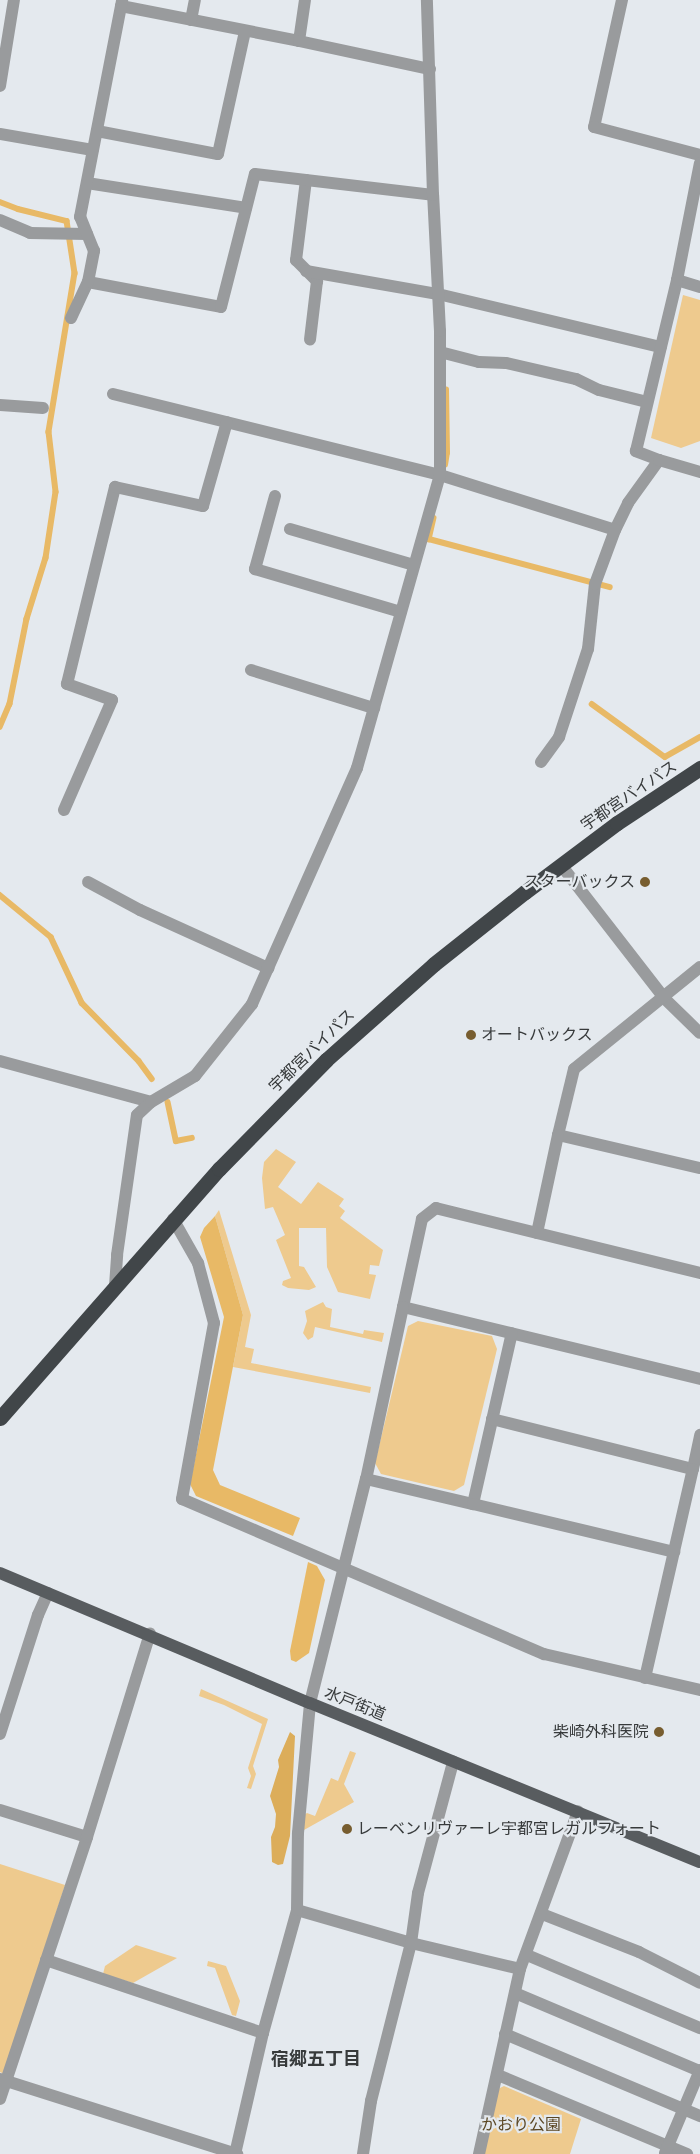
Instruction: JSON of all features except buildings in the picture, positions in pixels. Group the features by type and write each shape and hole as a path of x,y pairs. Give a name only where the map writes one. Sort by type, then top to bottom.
{"highway":[{"name":"宇都宮バイパス","path":"0,1418 174,1219 272,1113 379,1012 474,931 617,823 700,768"}],"main road":[{"name":"水戸街道","path":"0,1573 150,1634 310,1703 700,1862"}],"street":[{"path":"0,86 14,0"},
{"path":"191,20 195,0"},
{"path":"299,41 305,0"},
{"path":"116,1286 117,1255 137,1115 152,1102 195,1076 252,1004 357,768 440,475 440,352 427,0"},
{"path":"622,0 594,127 700,155"},
{"path":"71,318 88,282 94,251 80,217 121,3 191,20 430,69"},
{"path":"97,132 218,154 245,31"},
{"path":"0,134 93,150"},
{"path":"700,163 676,280 636,451 700,472"},
{"path":"88,282 221,307 255,174 433,195"},
{"path":"306,180 296,260 317,281 310,340"},
{"path":"87,183 246,208"},
{"path":"0,220 30,234 87,234"},
{"path":"306,271 438,294 661,347"},
{"path":"676,280 700,287"},
{"path":"440,352 479,362 506,363 576,379 598,390 648,402"},
{"path":"113,394 440,475 615,530"},
{"path":"0,405 43,408"},
{"path":"64,810 112,700 67,684 115,487 203,506 227,422"},
{"path":"541,762 559,737 588,649 595,584 615,530 628,503 659,460"},
{"path":"275,496 255,569 401,612"},
{"path":"290,529 414,565"},
{"path":"251,670 374,708"},
{"path":"561,865 664,998 700,1033"},
{"path":"88,882 140,910 268,968"},
{"path":"537,1233 574,1069 700,967"},
{"path":"0,1061 152,1102"},
{"path":"558,1135 700,1168"},
{"path":"3,2080 236,2154 263,2032 297,1910 298,1833 310,1703 366,1479 422,1219 436,1208 700,1273"},
{"path":"174,1219 198,1263 214,1322 182,1499 544,1654 700,1690"},
{"path":"403,1307 700,1379"},
{"path":"474,1504 512,1333"},
{"path":"492,1419 693,1469"},
{"path":"645,1678 700,1435"},
{"path":"366,1479 674,1552"},
{"path":"0,1734 38,1615 48,1594"},
{"path":"0,2099 3,2080 46,1960 87,1836 150,1634"},
{"path":"363,2154 371,2101 411,1943 418,1893 453,1762"},
{"path":"0,1810 87,1836"},
{"path":"479,2154 520,1969 527,1955 578,1811"},
{"path":"297,1910 411,1943 520,1969"},
{"path":"542,1914 639,1952 700,1983"},
{"path":"527,1955 700,2028"},
{"path":"46,1960 263,2032"},
{"path":"515,1993 700,2070 667,2150"},
{"path":"505,2034 700,2116"},
{"path":"498,2075 667,2150 687,2154"}],"green space":[{"path":"683,295 700,300 700,441 681,448 651,438"},
{"path":"276,1149 296,1162 278,1187 301,1204 318,1182 344,1199 339,1206 345,1211 340,1218 383,1250 379,1266 370,1265 369,1274 376,1275 370,1299 338,1292 327,1267 326,1228 299,1228 299,1266 304,1267 316,1287 309,1290 288,1288 282,1285 283,1281 291,1278 276,1240 285,1235 273,1207 265,1209 262,1178 264,1162"},
{"path":"219,1210 251,1315 245,1347 254,1349 251,1363 371,1387 370,1393 233,1367 243,1315 215,1216"},
{"path":"323,1302 326,1307 332,1309 330,1327 363,1334 364,1330 384,1333 382,1342 315,1327 313,1337 308,1340 303,1333 307,1321 305,1311"},
{"path":"418,1321 492,1336 497,1349 464,1485 454,1491 381,1474 375,1463 408,1326"},
{"path":"201,1689 268,1719 253,1766 256,1774 251,1789 247,1788 251,1776 248,1768 262,1724 224,1705 199,1696"},
{"path":"350,1751 356,1753 344,1784 354,1802 304,1830 302,1816 307,1813 315,1816 331,1778 338,1781"},
{"path":"0,1864 65,1885 4,2074 0,2072"},
{"path":"136,1945 177,1958 133,1983 103,1974 105,1966"},
{"path":"208,1961 226,1966 240,2001 236,2016 232,2015 215,1968 207,1966"},
{"name":"かおり公園","path":"504,2086 581,2119 570,2154 483,2154 498,2089"}],"shaded area":[{"path":"215,1216 243,1315 213,1470 220,1485 300,1518 293,1536 196,1496 190,1484 224,1317 200,1237 204,1228"},
{"path":"308,1562 317,1566 325,1580 309,1653 296,1662 291,1660 290,1651"},
{"path":"290,1732 295,1736 290,1836 283,1864 278,1865 272,1862 271,1837 275,1827 276,1814 270,1796 279,1767 278,1760"}],"waterway":[{"path":"0,202 18,209 67,221 75,273 49,432 56,492 46,558 27,619 10,704 0,727"},
{"path":"445,465 447,453 446,390"},
{"path":"434,518 429,539 610,587"},
{"path":"592,704 665,757 700,737"},
{"path":"0,895 51,937 82,1003 139,1061 152,1079"},
{"path":"168,1102 176,1141 192,1138"}],"place":[{"name":"スターバックス","path":"645,882"},
{"name":"オートバックス","path":"471,1035"},
{"name":"柴崎外科医院","path":"659,1732"},
{"name":"レーベンリヴァーレ宇都宮レガルフォート","path":"347,1829"}],"district":[{"name":"宿郷五丁目","path":"316,2059"}]}
